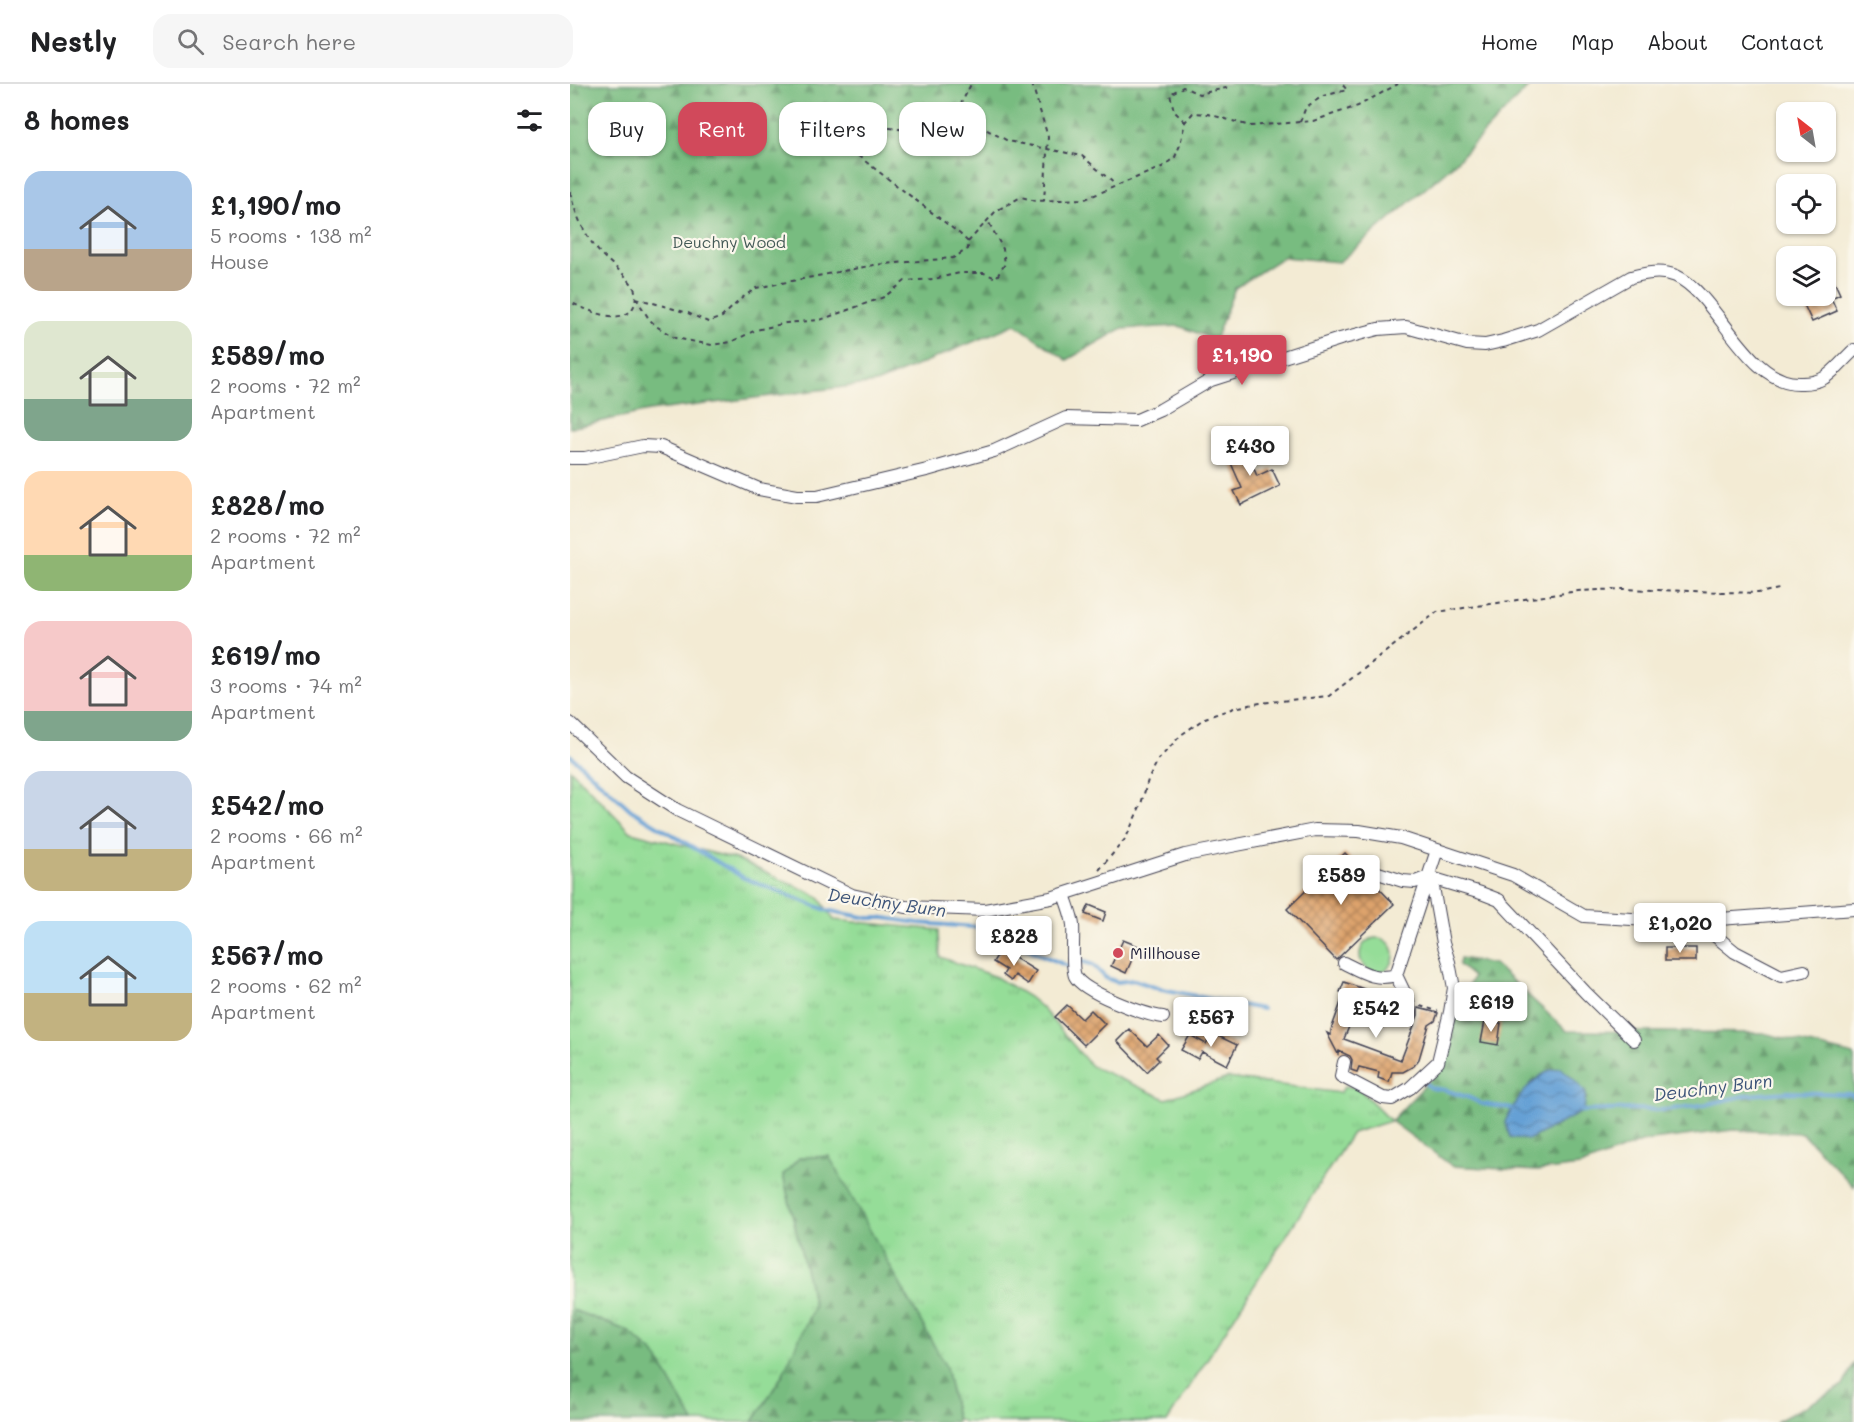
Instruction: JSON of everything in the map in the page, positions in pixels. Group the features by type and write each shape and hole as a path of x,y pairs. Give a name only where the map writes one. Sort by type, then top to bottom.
{"street":[{"path":"570,458 585,458 643,446 661,447 759,489 797,496 817,496 927,470 994,451 1066,418 1137,420 1160,410 1211,380 1378,329 1406,327 1467,345 1485,345 1503,341 1538,330 1631,277 1662,272 1675,275 1690,284 1739,345 1771,375 1783,381 1797,384 1824,378 1854,350"},
{"path":"570,723 626,777 677,810 852,895 906,907 985,910 1051,898 1185,855 1315,830 1359,831 1401,838 1513,875 1584,916 1679,921 1854,909"},
{"path":"1381,1021 1401,1021 1410,1013 1408,1000 1396,975 1437,850"},
{"path":"1378,873 1403,881 1427,880 1481,892 1499,900 1586,993 1634,1040"},
{"path":"1344,1062 1341,1076 1383,1098 1392,1099 1410,1088 1438,1062 1454,988 1433,887 1427,880"},
{"path":"1064,894 1073,923 1074,975 1081,984 1119,1004 1163,1017"},
{"path":"1696,920 1735,952 1781,976 1804,971"},
{"path":"1344,963 1373,977 1385,978 1396,975"}],"path":[{"path":"961,102 971,84"},
{"path":"1032,84 1048,137 1044,201"},
{"path":"1185,122 1174,111 1170,94 1183,87 1199,94 1226,88 1227,84"},
{"path":"1300,122 1306,107 1323,96 1347,90 1342,84"},
{"path":"636,298 688,313 708,322 722,317 756,288 873,265 953,258 968,249 968,242 996,211 1021,197 1036,201 1086,199 1162,167 1175,157 1185,122 1193,113 1208,114 1250,126 1313,121 1358,106 1398,84"},
{"path":"899,129 863,125 852,128 849,142 857,155 968,242"},
{"path":"986,129 1008,141 1082,156 1117,185"},
{"path":"570,192 574,209 591,241 634,287 636,298 649,319 675,338 712,345 731,342 756,330 786,323 820,320 884,297 905,281 934,279 960,273 984,273 996,278 1005,264 1003,249 988,220"},
{"path":"570,302 594,314 617,317 627,314 633,308 636,298"},
{"path":"1086,886 1126,838 1158,760 1181,735 1205,718 1233,708 1329,696 1437,612 1578,591 1622,589 1758,593 1779,589"},
{"path":"1426,1008 1439,1011"}],"green space":[{"name":"Deuchny Wood","path":"570,84 1531,84 1453,165 1339,262 1283,257 1235,288 1215,340 1179,326 1121,329 1067,360 1015,324 876,383 649,411 570,428"},
{"path":"570,769 631,832 736,859 818,896 834,920 939,930 940,957 996,977 1029,997 1042,1008 1091,1066 1166,1099 1228,1078 1340,1093 1345,1086 1358,1088 1391,1121 1352,1133 1167,1422 964,1422 956,1418 946,1367 783,1175 815,1306 782,1376 753,1422 692,1422 572,1415 570,1422"},
{"path":"1377,938 1389,943 1394,955 1389,967 1377,972 1365,967 1360,955 1365,943"},
{"path":"1460,958 1494,964 1567,1031 1763,1033 1854,1055 1854,1187 1802,1133 1733,1130 1644,1141 1580,1166 1537,1171 1452,1166 1391,1121 1446,1063 1457,1008 1473,977 1459,965"},
{"path":"829,1156 946,1367 957,1422 753,1422 782,1376 814,1306 783,1175 799,1158"},
{"path":"573,1310 628,1331 655,1354 694,1422 570,1422 572,1415"},
{"path":"1854,1363 1854,1422 1776,1422 1843,1386"}],"water":[{"path":"1561,1068 1586,1093 1584,1111 1528,1140 1510,1137 1505,1122 1517,1101 1540,1076 1550,1070"}],"building":[{"path":"1805,306 1835,306 1837,311 1812,322"},
{"path":"1244,445 1257,476 1272,469 1280,486 1241,505 1234,491 1242,488 1227,454"},
{"path":"1345,853 1394,904 1336,960 1287,909"},
{"path":"1089,905 1106,912 1103,921 1085,914"},
{"path":"1123,940 1138,946 1126,973 1111,966"},
{"path":"1665,948 1696,948 1696,961 1665,961"},
{"path":"1001,949 1036,971 1028,984 1015,975 1011,981 1003,975 1006,970 993,962"},
{"path":"1344,982 1364,989 1344,1039 1401,1060 1418,1015 1418,1008 1438,1013 1435,1021 1429,1025 1419,1059 1414,1066 1403,1072 1392,1072 1389,1082 1378,1078 1379,1072 1359,1067 1357,1072 1351,1070 1350,1056 1339,1051 1338,1054 1327,1033 1331,1035 1344,994 1340,992"},
{"path":"1384,992 1397,997 1391,1011 1375,1003 1379,993"},
{"path":"1067,1005 1082,1019 1091,1010 1105,1024 1084,1045 1055,1017"},
{"path":"1485,1021 1501,1023 1498,1045 1481,1042"},
{"path":"1129,1029 1147,1046 1159,1035 1168,1045 1156,1057 1159,1060 1147,1072 1117,1041"},
{"path":"1212,1033 1237,1045 1227,1065 1202,1052 1198,1059 1181,1050 1190,1035 1206,1044"}],"waterway":[{"name":"Deuchny Burn","path":"570,755 631,810 744,878 826,910 868,918 975,927 994,931 1070,967"},
{"name":"Deuchny Burn","path":"1077,963 1081,961 1093,965 1106,978 1117,982 1134,980 1157,988 1262,1009"},
{"path":"1423,1081 1431,1088 1445,1090 1482,1104 1511,1108"},
{"name":"Deuchny Burn","path":"1581,1111 1665,1110 1748,1095 1788,1092 1850,1094 1854,1097"}],"place":[{"name":"Millhouse","path":"1118,953"}]}
